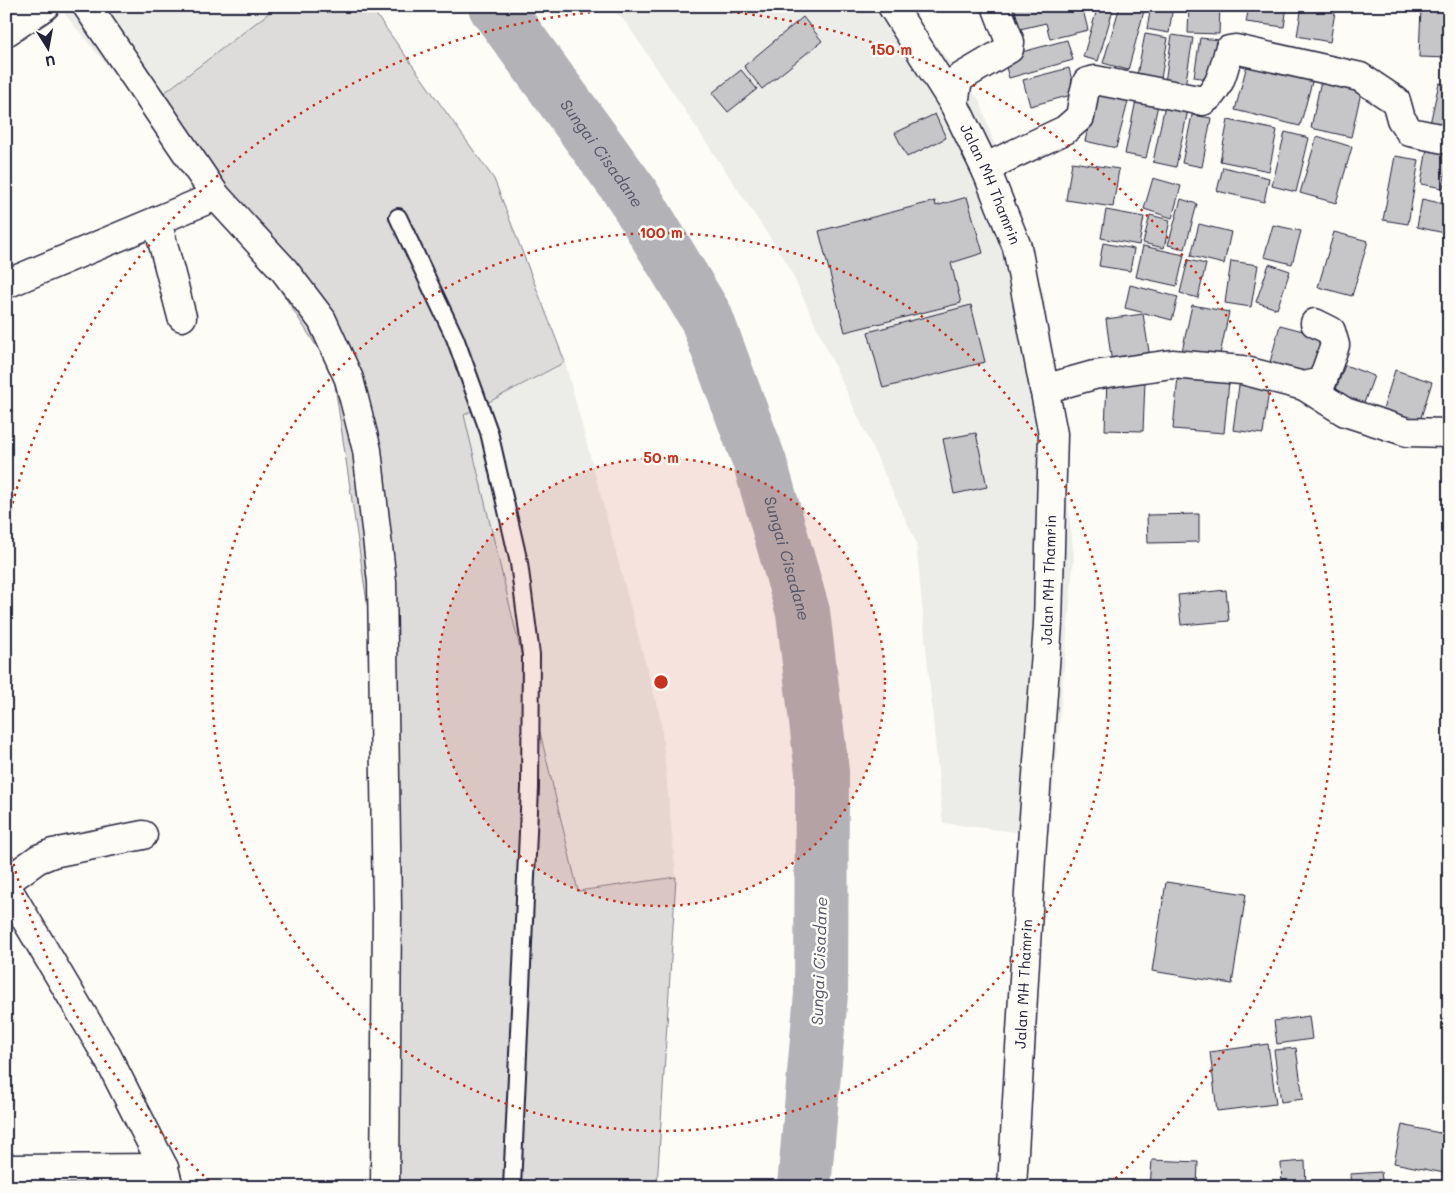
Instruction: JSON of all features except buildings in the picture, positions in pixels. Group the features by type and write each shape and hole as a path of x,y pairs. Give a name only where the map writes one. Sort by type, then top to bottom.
{"street":[{"path":"6,32 45,6"},
{"path":"87,6 216,196 284,270 322,320 349,379 367,450 382,582 387,908 385,1187"},
{"name":"Jalan MH Thamrin","path":"892,6 956,91 993,166 1017,247 1051,388 1053,434 1048,624 1031,858 1012,1187"},
{"path":"956,91 990,60 1009,49 1010,42 996,6"},
{"path":"993,166 1065,130 1080,117 1087,82 1094,80 1204,101 1209,98 1222,76 1228,50 1235,49 1360,77 1396,101 1401,119 1410,132 1449,140"},
{"path":"6,284 216,196"},
{"path":"157,221 182,317"},
{"path":"1304,386 1322,382 1335,345 1331,331 1315,323"},
{"path":"1051,388 1094,375 1172,364 1242,370 1304,386 1345,412 1406,432 1449,433"},
{"path":"6,882 38,859 53,853 143,835"},
{"path":"6,886 107,1056 166,1178 6,1169"}],"lane":[{"path":"398,217 455,338 489,432 519,564 531,655 530,788 512,1187"}],"shaded area":[{"path":"58,6 278,6 143,109"},
{"path":"278,6 370,6 494,179 565,362 464,415 578,891 676,877 657,1187 387,1187 374,650 333,372 236,221 143,109"},
{"path":"611,6 905,6 980,101 1044,294 1074,556 1049,836 943,823 916,542 787,263 627,24"},
{"path":"565,362 661,721 676,877 578,891 464,414"}],"waterway":[{"name":"Sungai Cisadane","path":"495,6 632,194 706,317 760,463 803,612 822,772 821,994 804,1187"}]}
